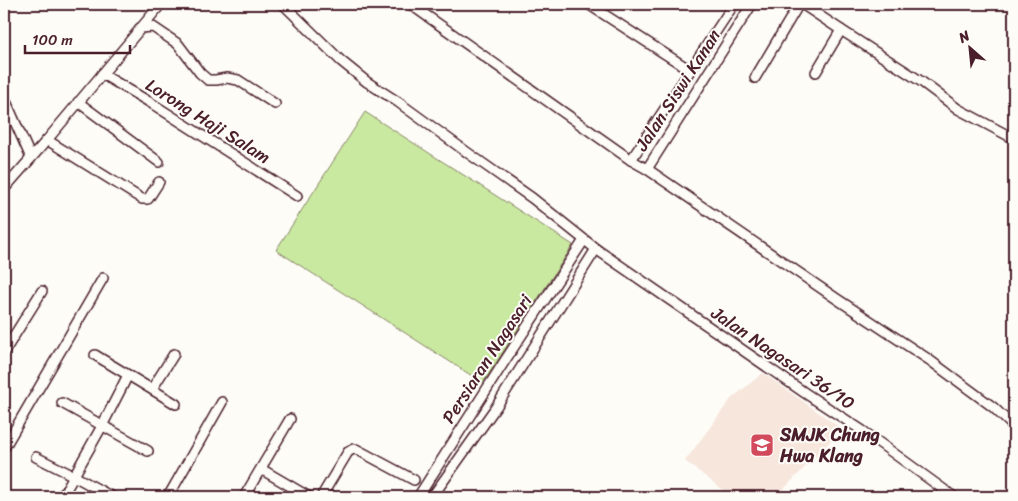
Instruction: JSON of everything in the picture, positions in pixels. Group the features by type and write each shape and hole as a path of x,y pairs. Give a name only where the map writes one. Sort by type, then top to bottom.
{"street":[{"path":"4,189 161,4"},
{"name":"Jalan Nagasari 36/10","path":"284,4 341,61 357,74 532,198 596,249 797,388 863,431 952,496"},
{"path":"410,4 631,160 928,359 993,407 1014,426"},
{"path":"588,4 690,70"},
{"name":"Jalan Siswi Kanan","path":"631,160 734,4"},
{"name":"Jalan Siswi Kanan","path":"647,169 752,4"},
{"path":"755,78 800,4 922,82 958,109 1009,136"},
{"path":"140,28 153,27 178,44 200,73 208,80 227,78 238,80 275,104"},
{"path":"816,72 841,30"},
{"name":"Lorong Haji Salam","path":"102,74 297,196"},
{"path":"4,97 31,158"},
{"path":"78,102 159,162"},
{"path":"645,138 644,150 646,155 652,155 659,149"},
{"path":"47,140 142,200 148,199 159,182"},
{"name":"Persiaran Nagasari","path":"418,497 584,240"},
{"name":"Persiaran Nagasari","path":"432,497 496,407 596,249"},
{"path":"572,259 579,254 584,254 587,257 586,266"},
{"path":"4,448 104,278"},
{"path":"4,352 42,291"},
{"path":"152,389 174,354"},
{"path":"94,355 176,404"},
{"path":"62,497 128,375"},
{"path":"168,497 222,402"},
{"path":"62,403 148,451"},
{"path":"244,497 290,419"},
{"path":"321,497 348,452 353,449 414,480"},
{"path":"36,457 112,497"},
{"path":"261,469 309,497"}],"shaded area":[{"name":"SMJK Chung Hwa Klang","path":"763,373 842,429 776,497 732,497 685,461 731,399"}],"green space":[{"path":"365,112 573,245 483,383 276,250"}],"place":[{"name":"SMJK Chung Hwa Klang","path":"762,445"}]}
